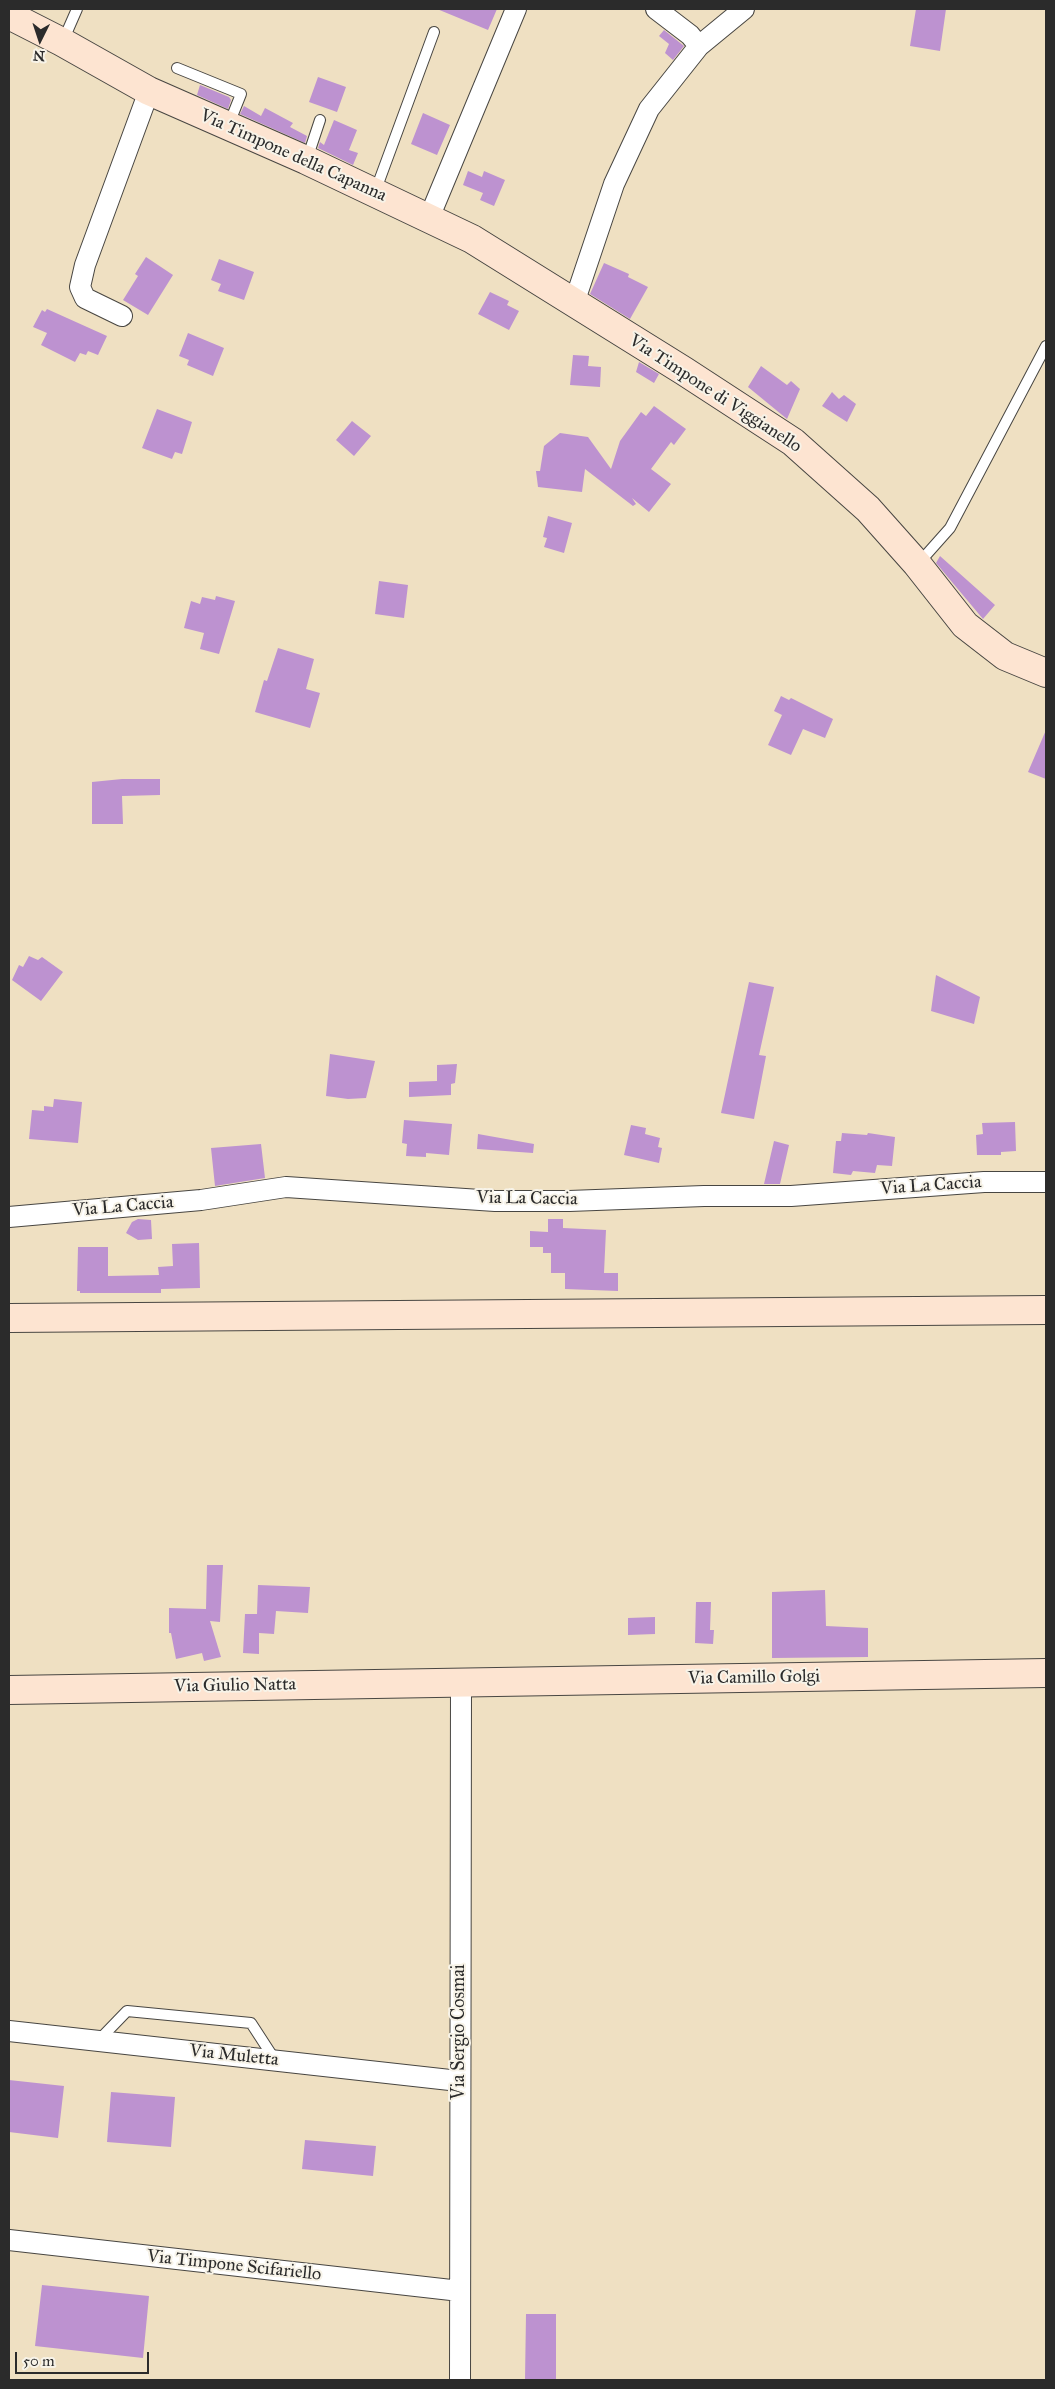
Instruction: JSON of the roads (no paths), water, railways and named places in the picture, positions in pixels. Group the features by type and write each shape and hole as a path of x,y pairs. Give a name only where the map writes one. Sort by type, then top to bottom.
{"street":[{"path":"429,218 516,9"},
{"path":"656,9 690,35 699,46"},
{"path":"574,303 614,184 649,108 699,46 744,9"},
{"name":"Via Timpone della Capanna","path":"9,15 62,42 149,91 227,127 306,160 472,239 574,303"},
{"path":"122,316 85,298 80,287 85,264 149,91"},
{"name":"Via Timpone di Viggianello","path":"574,303 684,371 793,442 868,509 917,564 965,625 1004,656 1046,673"},
{"name":"Via La Caccia","path":"9,1217 201,1200 286,1187 495,1200 568,1201 704,1196 791,1196 984,1182 1046,1182"},
{"path":"9,1318 1046,1310"},
{"name":"Via Camillo Golgi","path":"461,1683 1046,1673"},
{"name":"Via Giulio Natta","path":"9,1690 461,1683"},
{"name":"Via Sergio Cosmai","path":"460,2380 461,1683"},
{"name":"Via Muletta","path":"9,2031 459,2081"},
{"name":"Via Timpone Scifariello","path":"9,2240 460,2291"}],"lane":[{"path":"62,42 77,9"},
{"path":"375,193 434,32"},
{"path":"177,68 241,94 227,127"},
{"path":"306,160 320,120"},
{"path":"917,564 950,528 1046,346"},
{"path":"98,2041 127,2011 250,2024 276,2061"}]}
